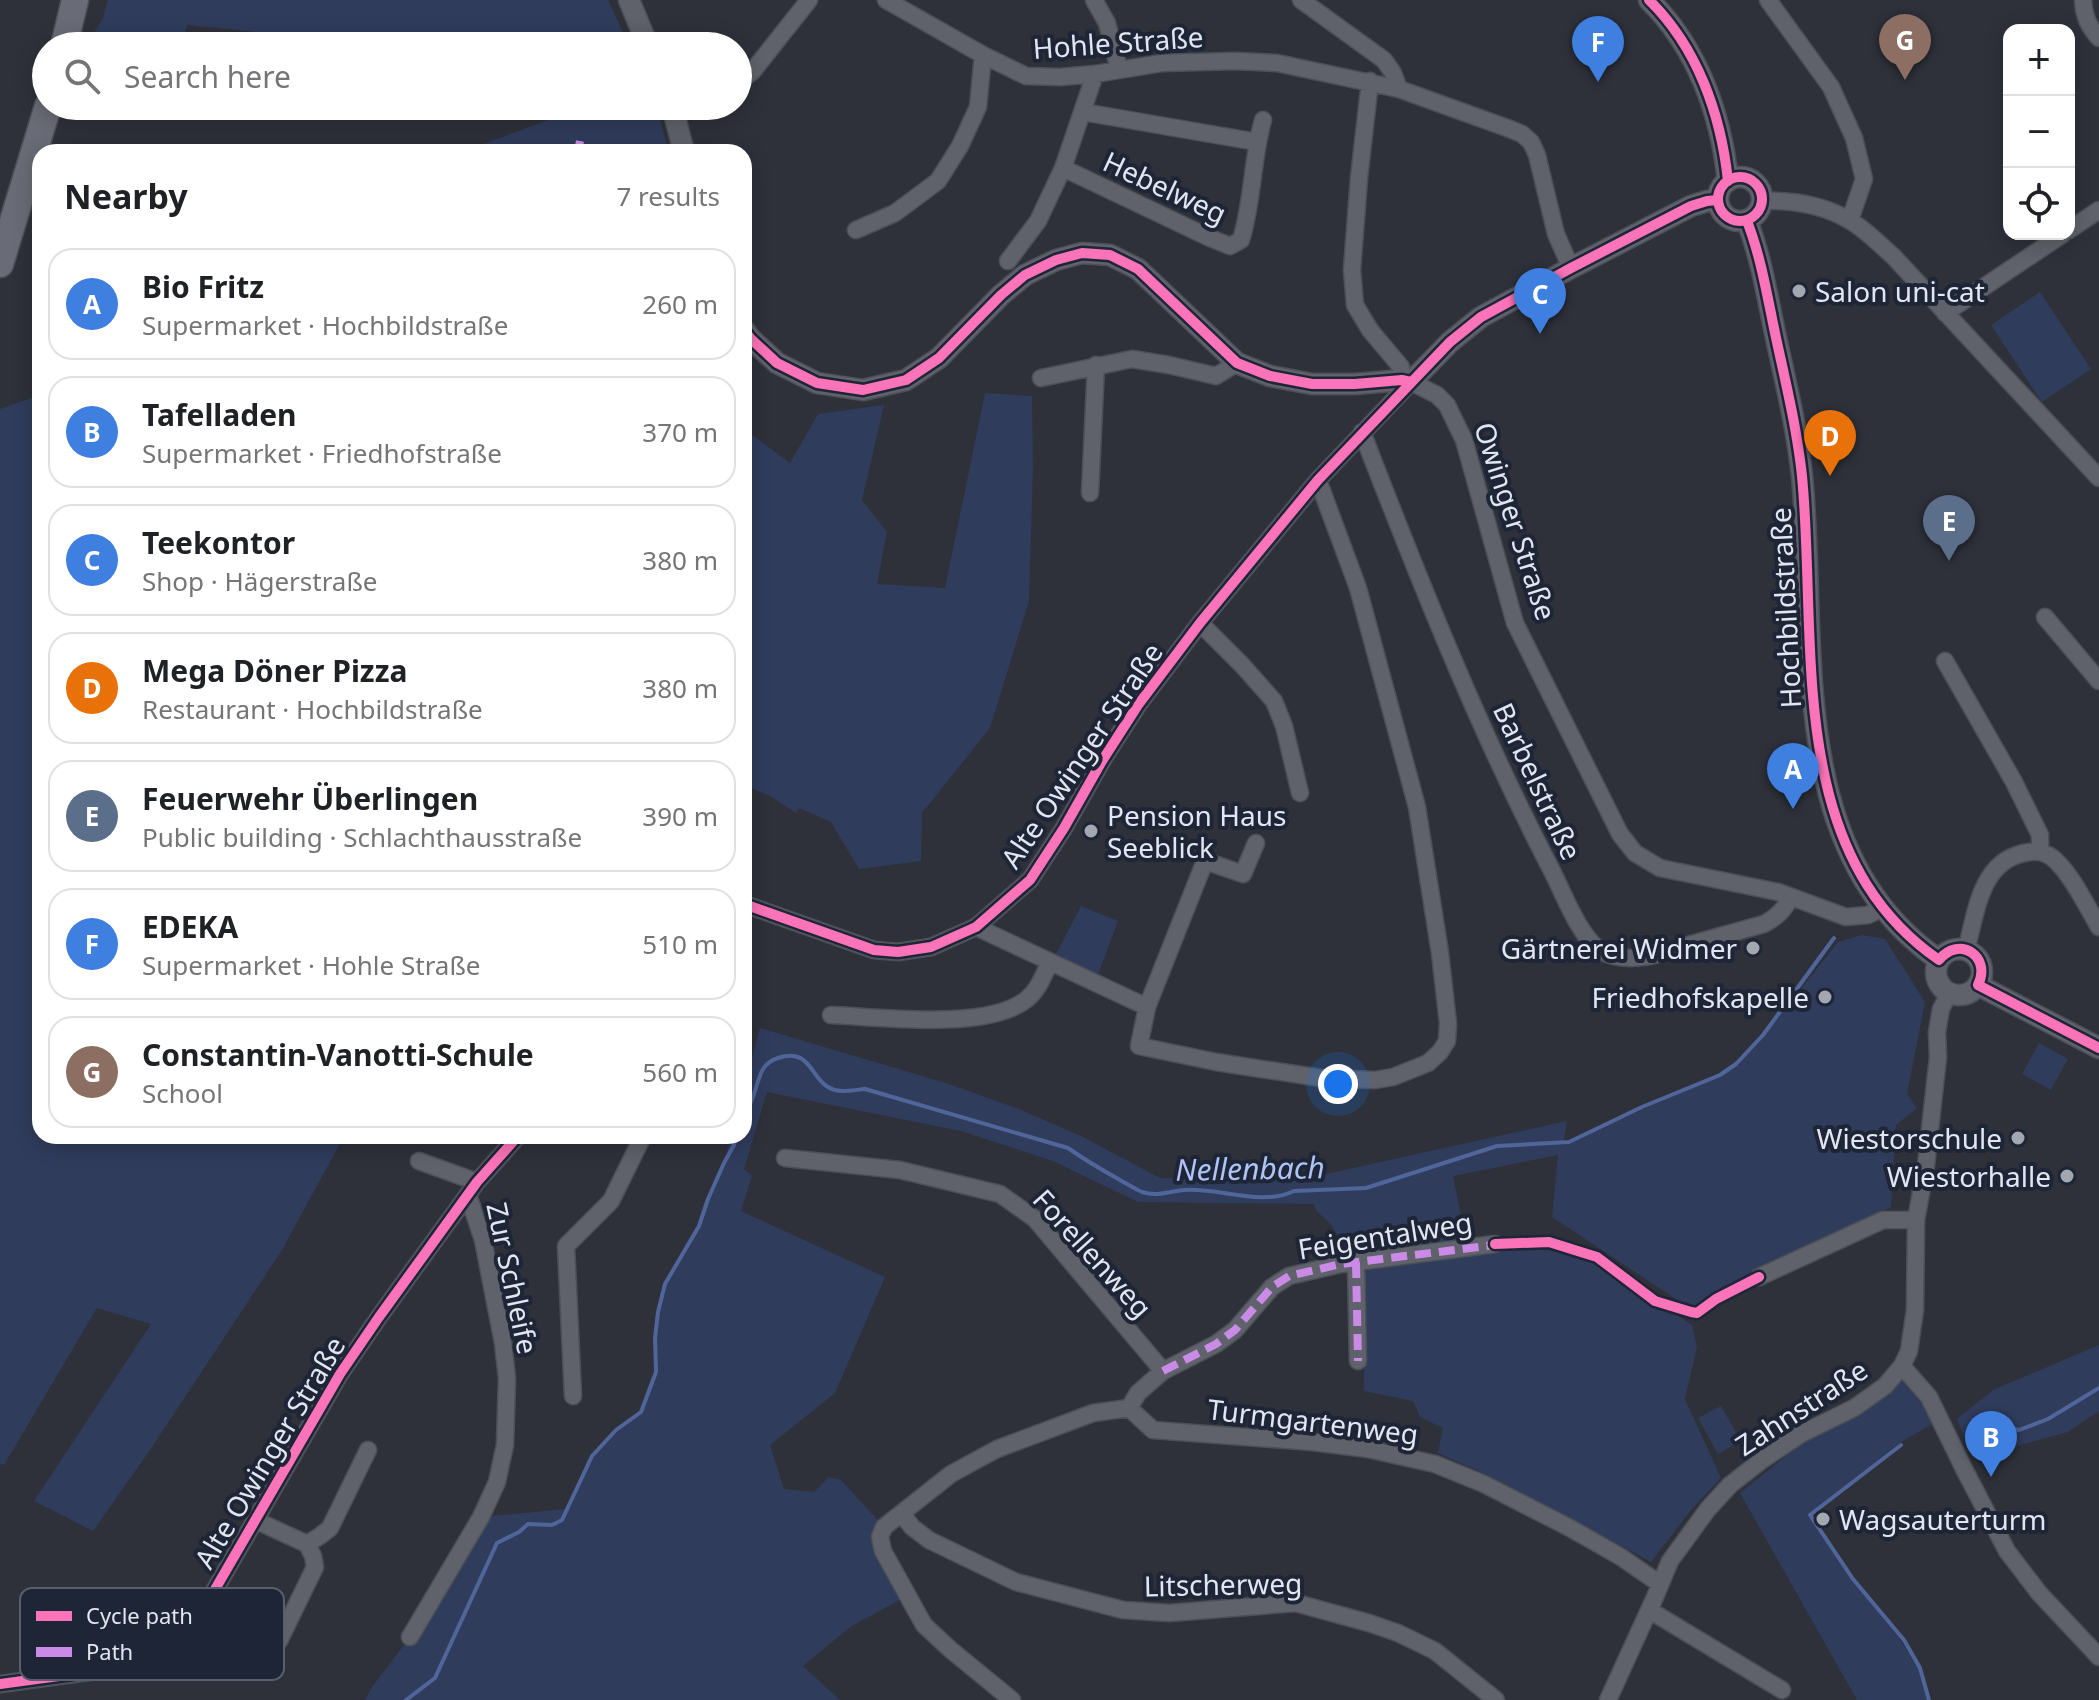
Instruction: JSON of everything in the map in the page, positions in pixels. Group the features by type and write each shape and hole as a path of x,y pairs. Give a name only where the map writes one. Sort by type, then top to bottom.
{"main road":[{"path":"67,32 75,0"},
{"path":"36,144 44,120"},
{"path":"0,264 32,159"}],"street":[{"path":"629,0 642,32"},
{"path":"752,72 809,0"},
{"name":"Hohle Straße","path":"886,0 1026,76 1095,74 1162,63 1277,63 1399,89 1522,134 1531,142 1537,155 1556,234 1571,268"},
{"path":"1094,0 1107,23 1119,69"},
{"path":"1301,0 1384,60 1399,89"},
{"path":"1649,0 1681,39 1703,81 1736,179"},
{"path":"1664,0 1689,33 1722,100 1736,179"},
{"path":"1768,0 1831,87 1854,138 1864,179 1850,220"},
{"path":"2083,0 2088,25 2099,38"},
{"path":"856,230 895,213 938,181 960,146 978,107 983,55"},
{"name":"Hebelweg","path":"1008,261 1038,221 1063,168 1095,74"},
{"path":"1370,81 1352,270 1355,305 1370,330 1401,367 1406,381"},
{"name":"Hebelweg","path":"1083,112 1257,142"},
{"path":"676,120 682,144"},
{"name":"Hebelweg","path":"1063,168 1230,246 1241,240 1246,225 1257,142 1263,120"},
{"path":"1736,179 1756,183 1760,189 1763,201 1757,214 1747,221 1727,218 1719,207 1719,193 1736,179"},
{"path":"752,338 777,363 817,383 863,390 906,380 939,358 1025,275 1056,260 1082,253 1110,255 1138,269 1237,363 1270,376 1312,384 1406,381 1481,317 1691,206 1718,200"},
{"path":"1763,201 1780,200 1818,206 1850,220 1893,256 2099,478"},
{"path":"2075,226 2099,210"},
{"name":"Hochbildstraße","path":"1747,221 1771,313 1801,474 1814,711 1824,780 1855,867 1882,908 1903,932 1939,960"},
{"path":"1945,313 2054,240"},
{"path":"1041,378 1132,359 1216,376 1237,363"},
{"path":"1090,493 1096,365"},
{"name":"Alte Owinger Straße","path":"752,907 874,950 898,952 931,947 976,927 1030,880 1138,705 1200,623 1318,480 1406,381"},
{"name":"Owinger Straße","path":"1406,381 1437,395 1447,405 1464,440 1515,623 1620,834 1635,853 1660,868 1778,892 1846,917 1868,915 1882,908"},
{"name":"Barbelstraße","path":"1362,432 1420,583 1479,719 1584,934 1602,953 1624,958 1645,957 1764,924 1776,918 1791,897"},
{"path":"1256,843 1243,874 1205,861 1147,1007 1139,1046 1216,1062 1321,1078 1375,1080 1393,1077 1428,1063 1447,1041 1448,1023 1417,807 1358,588 1318,480"},
{"path":"2045,617 2099,681"},
{"path":"1200,623 1274,701 1284,726 1300,793"},
{"path":"1945,661 2003,761 2040,835 2040,851"},
{"path":"1966,950 1987,880 2002,863 2020,854 2040,851 2059,864 2099,927"},
{"path":"976,927 1147,1007"},
{"path":"1950,950 1966,950 1975,955 1981,965 1978,985 1966,994 1949,993 1941,988 1936,978 1939,960 1950,950"},
{"path":"831,1015 953,1020 991,1016 1025,1001 1037,990 1050,962"},
{"path":"1978,985 2099,1048"},
{"path":"1949,993 1941,1009 1937,1032 1935,1088 1916,1220 1915,1310 1909,1351 1902,1366 1929,1397 2007,1551 2039,1593 2099,1657"},
{"name":"Alte Owinger Straße","path":"216,1588 340,1374 472,1188 511,1144"},
{"path":"573,1396 566,1246 611,1201 639,1144"},
{"name":"Forellenweg","path":"785,1158 900,1170 1000,1194 1035,1219 1163,1371"},
{"path":"419,1161 472,1188"},
{"name":"Zur Schleife","path":"410,1637 481,1517 497,1482 505,1445 507,1378 503,1343 472,1188"},
{"path":"1759,1277 1883,1220 1916,1220"},
{"name":"Feigentalweg","path":"1129,1408 1138,1393 1163,1371 1216,1344 1235,1330 1272,1287 1289,1276 1356,1262 1495,1244"},
{"path":"1356,1262 1358,1361"},
{"name":"Zahnstraße","path":"1608,1700 1670,1561 1690,1530 1730,1485 1762,1460 1801,1434 1854,1408 1885,1386 1902,1366"},
{"path":"1012,1700 924,1625 883,1551 880,1537 884,1527 951,1474 997,1449 1093,1413 1129,1408"},
{"name":"Turmgartenweg","path":"1129,1408 1153,1430 1327,1444 1368,1449 1435,1464 1484,1484 1570,1528 1660,1584"},
{"path":"307,1544 330,1528 368,1450"},
{"name":"Litscherweg","path":"902,1514 912,1527 929,1540 1016,1582 1123,1610 1169,1613 1296,1603 1369,1623 1435,1651 1496,1700"},
{"path":"255,1520 307,1544 313,1556 315,1567 284,1631"},
{"path":"1649,1610 1782,1690"},
{"name":"Alte Owinger Straße","path":"0,1684 29,1680"}],"shaded area":[{"path":"108,0 608,0 623,32 256,32 187,25 185,32 94,32"},
{"path":"548,120 660,120 667,144 484,144"},
{"path":"2040,292 2091,369 2042,402 1991,325"},
{"path":"985,393 1032,396 1029,601 990,728 922,813 921,861 859,869 831,822 799,808 796,813 752,788 752,435 790,463 818,414 884,405 862,500 887,532 877,584 945,588"},
{"path":"32,398 32,1144 340,1144 282,1250 93,1531 34,1501 151,1324 97,1308 4,1465 0,1464 0,409"},
{"path":"1081,906 1118,921 1097,977 1054,958"},
{"path":"1862,935 1885,939 1925,1002 1907,1094 1917,1108 1896,1125 1891,1207 1704,1301 1694,1311 1552,1217 1558,1155 1453,1176 1466,1241 1346,1260 1336,1232 1314,1204 1138,1202 1053,1161 961,1131 767,1092 752,1142 752,1058 760,1028 949,1084 1019,1109 1083,1137 1160,1178 1294,1181 1567,1121 1563,1145 1720,1075 1736,1064 1759,1042 1838,942"},
{"path":"2039,1043 2068,1059 2051,1090 2022,1074"},
{"path":"729,1144 751,1144 744,1169 752,1176 741,1211 885,1277 835,1393 770,1445 784,1489 814,1492 829,1477 841,1480 884,1527 880,1537 907,1596 850,1627 803,1666 840,1700 365,1700 410,1637 481,1517 566,1509 592,1456 616,1430 641,1411 656,1372 655,1338 665,1284 699,1226"},
{"path":"1547,1243 1597,1263 1692,1325 1697,1347 1685,1399 1721,1478 1691,1510 1651,1562 1496,1479 1438,1453 1443,1428 1420,1417 1413,1401 1364,1391 1365,1269"},
{"path":"2099,1345 2099,1411 2068,1432 1973,1458 1957,1419 1993,1390"},
{"path":"1903,1380 1923,1399 1934,1423 1901,1442 1808,1515 1919,1669 1927,1700 1857,1700 1740,1493 1802,1443"},
{"path":"1721,1406 1741,1441 1718,1454 1698,1418"}],"waterway":[{"name":"Nellenbach","path":"752,1098 766,1065 778,1058 797,1057 832,1089 865,1089 1068,1148 1142,1192 1158,1194 1197,1190 1268,1197 1294,1191 1366,1188 1497,1146 1569,1142 1720,1075 1736,1064 1763,1035 1834,938"},
{"name":"Nellenbach","path":"406,1700 435,1678 497,1543 528,1524 552,1525 562,1520 592,1456 616,1430 641,1412 656,1372 655,1338 665,1284 699,1226 734,1144"},
{"path":"1987,1422 2019,1430 2048,1419 2099,1388"},
{"path":"1901,1445 1810,1515 1853,1579 1904,1640 1920,1668 1929,1700"}],"marked path":[{"path":"1163,1371 1216,1344 1235,1330 1272,1287 1289,1276 1341,1264 1503,1244"},
{"path":"1356,1262 1358,1361"}],"cycle path":[{"path":"1649,0 1681,39 1704,83 1719,131 1728,181"},
{"path":"1740,177 1756,183 1762,199 1756,215 1740,221 1724,215 1718,199 1724,183 1740,177"},
{"path":"752,907 874,950 898,952 931,947 976,927 1030,880 1138,705 1200,623 1318,480 1450,342 1481,317 1571,268 1691,206 1718,200"},
{"path":"1747,221 1763,276 1800,458 1811,673 1818,739 1831,803 1854,862 1889,915 1939,960 1956,949 1971,952 1981,965 1978,985 2099,1048"},
{"path":"752,340 777,363 817,383 863,390 906,380 939,358 1025,275 1056,260 1082,253 1110,255 1138,269 1237,363 1270,376 1312,384 1411,382"},
{"path":"216,1588 340,1374 477,1182 511,1144"},
{"path":"1495,1244 1549,1242 1597,1257 1655,1301 1697,1313 1716,1299 1759,1277"},
{"path":"0,1684 29,1680"}],"place":[{"name":"Constantin-Vanotti-Schule","path":"1905,80"},
{"name":"EDEKA","path":"1598,82"},
{"name":"Salon uni-cat","path":"1799,291"},
{"name":"Teekontor","path":"1540,334"},
{"name":"Mega Döner Pizza","path":"1830,476"},
{"name":"Feuerwehr Überlingen","path":"1949,561"},
{"name":"Bio Fritz","path":"1793,809"},
{"name":"Pension Haus Seeblick","path":"1091,831"},
{"name":"Gärtnerei Widmer","path":"1753,948"},
{"name":"Friedhofskapelle","path":"1825,997"},
{"name":"Wiestorschule","path":"2018,1138"},
{"name":"Wiestorhalle","path":"2067,1176"},
{"name":"Tafelladen","path":"1991,1477"},
{"name":"Wagsauterturm","path":"1823,1519"}]}
